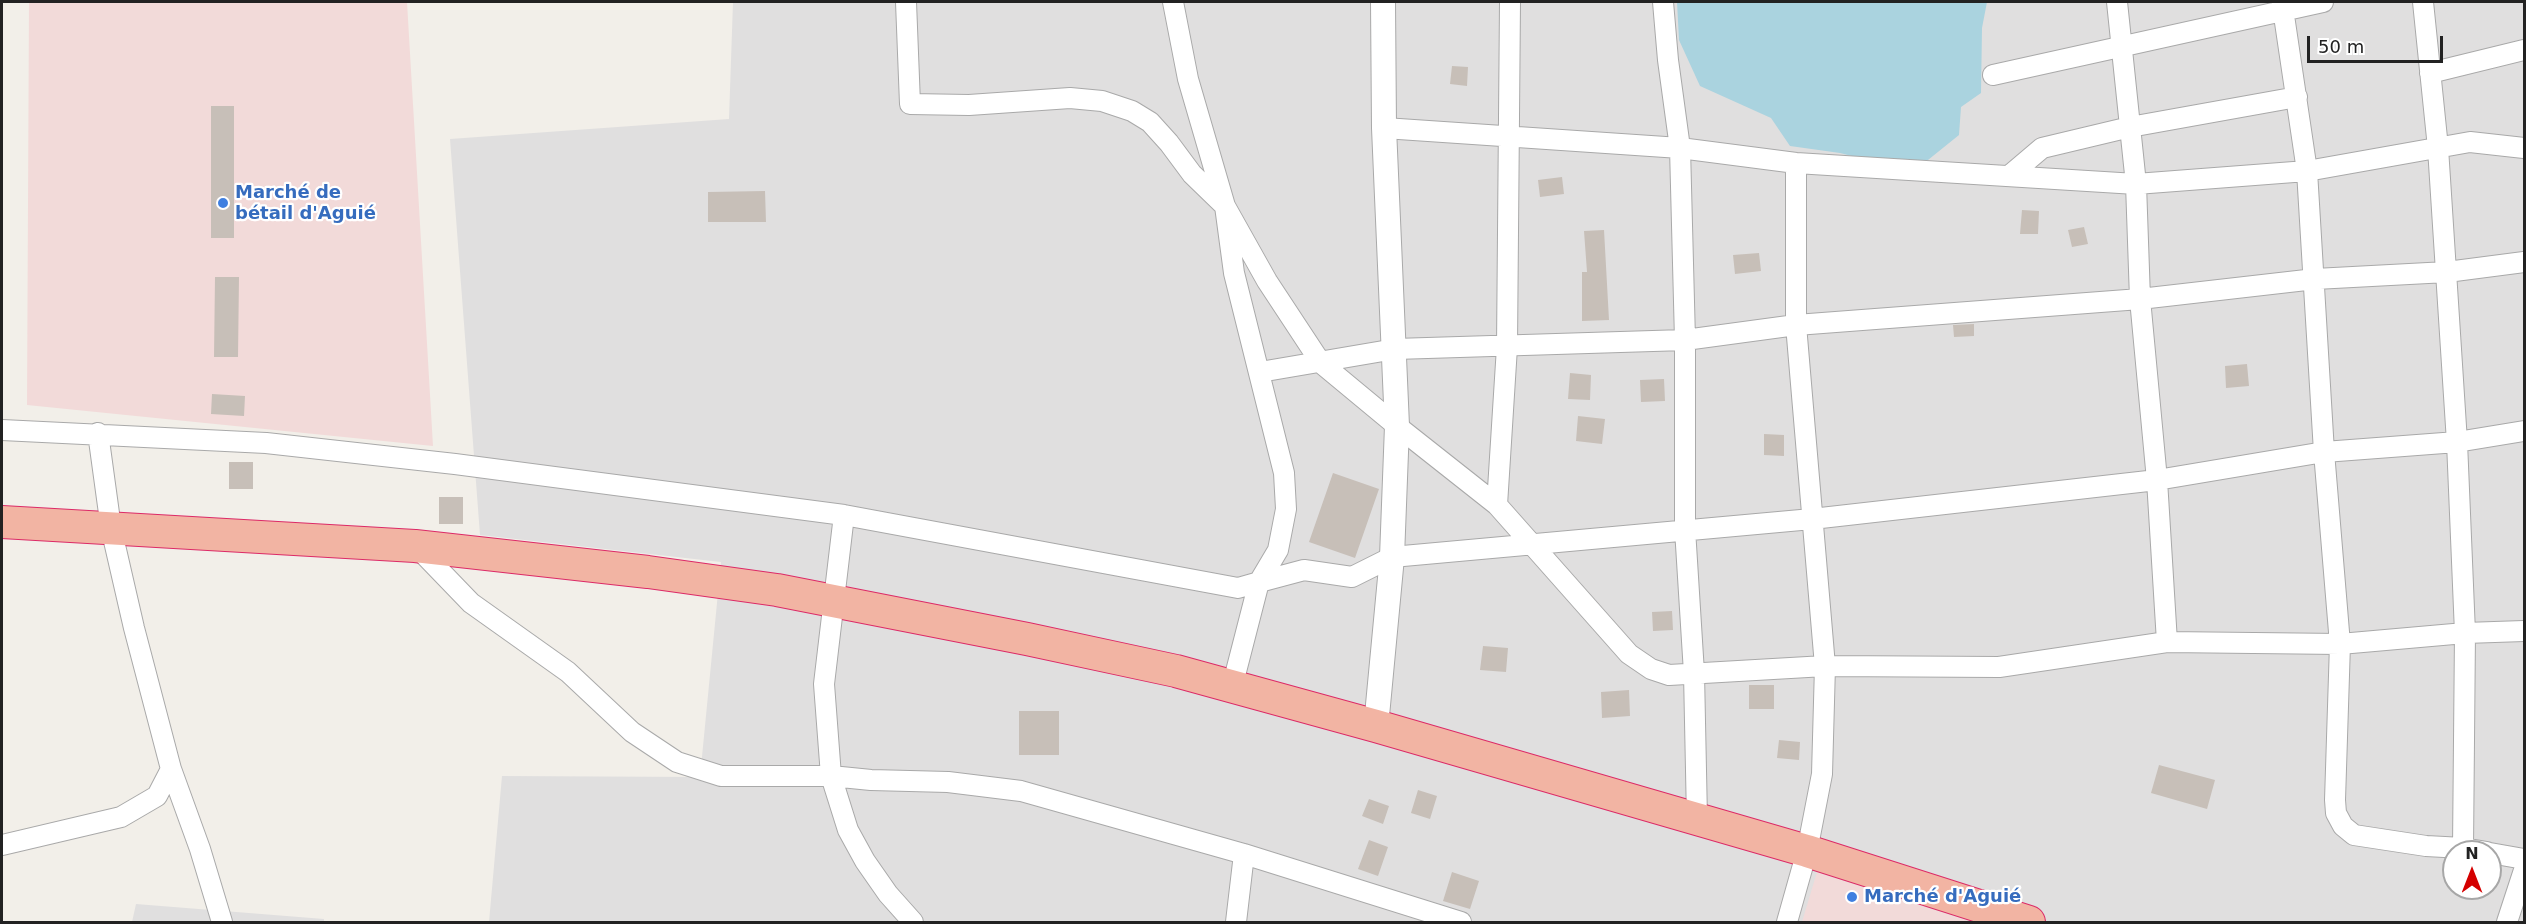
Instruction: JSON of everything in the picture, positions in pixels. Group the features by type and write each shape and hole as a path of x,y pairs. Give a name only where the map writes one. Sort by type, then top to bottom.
{"highway":[{"path":"2,522 415,546 648,572 777,590 1027,639 1176,671 1376,726 1806,850 2029,922"}],"street":[{"path":"906,2 910,104 969,105 1070,98 1102,101 1150,122 1192,174 1225,206 1267,281 1321,363 1497,505 1535,545 1629,654 1651,669 1669,675 1825,666 1999,667 2167,642 2340,644 2465,633 2524,631"},
{"path":"1173,2 1188,79 1225,206 1234,273 1284,473 1286,509 1278,550 1259,582 1232,687"},
{"path":"1376,726 1392,557 1397,426 1384,128 1383,2"},
{"path":"1497,505 1507,347 1510,2"},
{"path":"1663,2 1680,148 1685,340 1685,529 1694,673 1696,819"},
{"path":"2117,2 2136,184 2140,299 2157,480 2167,642"},
{"path":"1992,75 2283,6 2323,2"},
{"path":"2422,2 2439,148 2457,441 2465,633 2463,840"},
{"path":"2283,6 2307,171 2324,452 2340,644 2336,813 2343,826 2354,835 2442,847"},
{"path":"2430,73 2524,50"},
{"path":"2008,176 2042,148 2130,127 2297,98"},
{"path":"1384,128 1680,148 1796,163 2136,184 2307,171 2470,141 2524,148"},
{"path":"1787,922 1806,850 1822,774 1825,666 1796,325 1796,163"},
{"path":"1260,372 1395,349 1685,340 1796,325 2140,299 2315,279 2447,272 2524,262"},
{"path":"2,430 266,443 455,464 844,515 1238,588 1304,570 1352,577 1392,557 1812,519 2157,480 2324,452 2457,441 2524,431"},
{"path":"98,433 111,528 134,628 171,769 200,849 222,922"},
{"path":"844,515 825,684 831,776 848,831 888,894 913,922"},
{"path":"415,546 471,603 568,672 632,732 677,762 721,776 831,776 871,780 948,782 1022,791 1244,854 1461,922"},
{"path":"2,845 122,817 157,796 171,769"},
{"path":"1236,922 1244,854"},
{"path":"2502,855 2524,859"},
{"path":"2507,922 2524,870"}],"shaded area":[{"name":"Marché de bétail d'Aguié","path":"29,2 407,2 433,446 27,405"},
{"path":"733,2 2524,2 2524,922 489,922 502,776 700,777 721,562 480,535 450,139 729,119"},
{"name":"Marché d'Aguié","path":"1817,872 1973,922 1802,922"},
{"path":"136,904 324,919 324,922 132,922"}],"water":[{"path":"1677,2 1987,2 1982,28 1981,93 1961,107 1959,135 1923,164 1883,164 1840,153 1790,146 1771,118 1700,86 1679,40"}],"building":[{"path":"1452,66 1468,67 1467,86 1450,84"},
{"path":"211,106 234,106 234,238 211,238"},
{"path":"1562,177 1564,194 1540,197 1538,180"},
{"path":"765,191 766,222 708,222 708,192"},
{"path":"2022,210 2039,211 2038,234 2020,234"},
{"path":"2084,227 2088,244 2072,247 2068,230"},
{"path":"1604,230 1609,320 1582,321 1582,272 1587,272 1584,231"},
{"path":"1759,253 1761,271 1735,274 1733,255"},
{"path":"215,277 239,277 238,357 214,357"},
{"path":"1974,324 1974,336 1954,337 1953,325"},
{"path":"2247,364 2249,386 2226,388 2225,366"},
{"path":"1570,373 1591,375 1590,400 1568,399"},
{"path":"1664,379 1665,401 1641,402 1640,380"},
{"path":"212,394 245,396 244,416 211,414"},
{"path":"1578,416 1605,419 1602,444 1576,441"},
{"path":"1764,434 1784,435 1784,456 1764,455"},
{"path":"229,462 253,462 253,489 229,489"},
{"path":"1333,473 1379,489 1355,558 1309,542"},
{"path":"439,497 463,497 463,524 439,524"},
{"path":"1672,611 1673,630 1653,631 1652,612"},
{"path":"1483,646 1508,648 1506,672 1480,670"},
{"path":"1749,685 1774,685 1774,709 1749,709"},
{"path":"1629,690 1630,716 1602,718 1601,692"},
{"path":"1019,711 1059,711 1059,755 1019,755"},
{"path":"1779,740 1800,742 1799,760 1777,758"},
{"path":"2159,765 2215,780 2207,809 2151,793"},
{"path":"1418,790 1437,796 1430,819 1411,813"},
{"path":"1369,799 1389,806 1383,824 1362,816"},
{"path":"1369,840 1388,847 1378,876 1358,869"},
{"path":"1452,872 1479,881 1470,909 1443,901"}],"place":[{"name":"Marché de bétail d'Aguié","path":"223,203"},
{"name":"Marché d'Aguié","path":"1852,897"}]}
